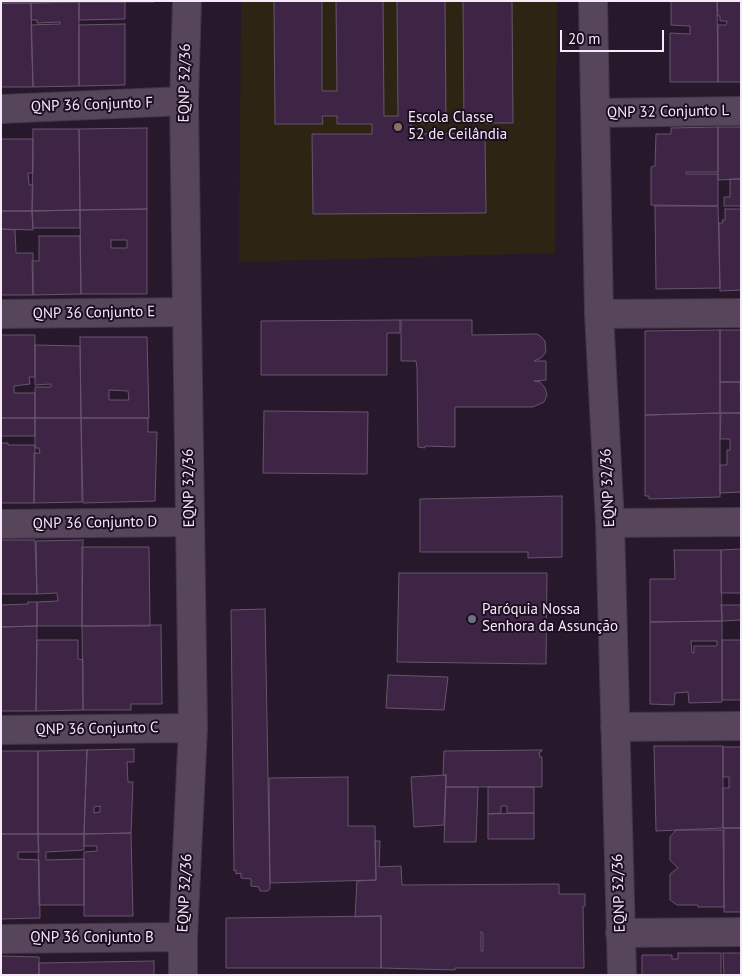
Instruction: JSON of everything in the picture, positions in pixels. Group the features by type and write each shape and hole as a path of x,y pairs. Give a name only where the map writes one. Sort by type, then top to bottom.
{"street":[{"name":"EQNP 32/36","path":"183,975 183,937 193,728 184,101 186,1"},
{"name":"EQNP 32/36","path":"593,1 599,314 610,523 622,975"},
{"name":"QNP 36 Conjunto F","path":"1,109 184,101"},
{"name":"QNP 32 Conjunto L","path":"596,113 741,111"},
{"name":"QNP 36 Conjunto E","path":"1,314 187,312"},
{"path":"599,314 741,313"},
{"name":"QNP 36 Conjunto D","path":"1,524 189,522"},
{"path":"610,523 741,522"},
{"path":"614,727 741,726"},
{"name":"QNP 36 Conjunto C","path":"1,730 193,728"},
{"path":"620,933 741,932"},
{"name":"QNP 36 Conjunto B","path":"1,938 183,937"}],"shaded area":[{"name":"Escola Classe 52 de Ceilândia","path":"241,1 557,1 555,253 239,262"}],"building":[{"path":"1,1 31,1 31,3 1,3"},
{"path":"31,1 79,1 79,2 31,3"},
{"path":"154,1 154,2 79,2"},
{"path":"274,1 322,1 322,91 337,91 336,1 383,1 384,116 398,116 397,1 445,1 446,123 411,123 411,134 485,133 486,213 313,214 312,134 372,134 372,124 337,124 337,116 322,116 323,124 275,124"},
{"path":"463,1 512,1 513,123 464,123"},
{"path":"671,1 717,1 718,82 670,82 670,33 690,34 690,26 671,25"},
{"path":"717,1 741,1 741,82 718,82 718,25 726,25 727,21 720,21"},
{"path":"79,2 79,86 33,87 31,25 60,24 60,22 37,23 37,20 31,20 31,3"},
{"path":"79,2 125,2 125,19 79,20"},
{"path":"1,3 31,3 33,87 1,87"},
{"path":"125,24 125,85 79,86 79,25"},
{"path":"718,127 741,127 741,179 718,180"},
{"path":"718,127 718,172 686,172 686,174 718,174 718,206 651,205 651,167 655,166 656,134 671,134 671,128"},
{"path":"147,128 147,209 80,210 79,129"},
{"path":"33,129 79,129 80,210 32,211"},
{"path":"1,139 33,139 33,173 28,173 29,185 33,185 32,211 1,211"},
{"path":"730,179 741,179 741,206 724,206 724,197 730,197"},
{"path":"655,206 718,206 720,288 656,289"},
{"path":"147,209 147,294 81,294 80,210","holes":["111,240 127,240 127,248 111,248"]},
{"path":"725,209 741,209 741,290 720,291 719,223 723,223 722,220 725,220"},
{"path":"80,210 80,228 33,228 32,211"},
{"path":"1,211 32,211 33,230 1,229"},
{"path":"1,229 15,230 16,253 33,253 33,295 1,295"},
{"path":"39,236 80,236 81,294 33,295 32,261 39,261"},
{"path":"400,320 400,333 387,333 387,375 261,375 261,321"},
{"path":"401,320 472,320 472,335 537,334 545,341 546,352 541,358 534,361 546,361 546,380 534,381 540,382 545,388 547,395 544,402 533,407 455,407 455,447 418,447 417,368 416,361 401,361"},
{"path":"720,330 720,413 645,415 645,331"},
{"path":"720,330 741,330 741,386 740,382 720,382"},
{"path":"1,335 35,335 35,377 29,377 30,384 14,386 14,393 35,393 35,418 1,418"},
{"path":"80,337 147,337 149,418 81,418","holes":["109,390 128,391 129,400 109,400"]},
{"path":"35,345 80,346 81,418 35,418 35,387 51,387 51,384 35,385"},
{"path":"720,382 740,382 741,413 720,413"},
{"path":"264,411 368,412 367,474 263,473"},
{"path":"720,413 720,497 649,499 649,496 645,496 645,415"},
{"path":"721,413 741,413 741,492 720,493 720,465 727,465 727,450 730,450 730,439 720,439"},
{"path":"1,418 35,418 35,436 1,436"},
{"path":"35,418 81,418 82,502 34,503 34,453 40,453 39,448 35,448"},
{"path":"81,418 148,418 148,432 157,432 155,501 83,503"},
{"path":"1,443 8,443 8,445 35,445 34,503 1,503"},
{"path":"562,496 562,557 528,558 528,552 420,552 420,499"},
{"path":"1,540 35,540 37,594 1,594"},
{"path":"83,540 82,626 37,626 37,602 58,601 57,593 37,594 36,541"},
{"path":"82,547 149,547 150,626 82,626"},
{"path":"741,549 741,593 721,593 721,550"},
{"path":"674,550 721,550 722,621 650,622 650,579 675,579"},
{"name":"Paróquia Nossa Senhora da Assunção","path":"399,573 547,573 546,664 397,662"},
{"path":"28,602 37,602 37,626 1,627 1,605 28,604"},
{"path":"721,605 741,605 741,620 722,621"},
{"path":"265,609 270,888 268,891 260,891 259,887 251,886 251,879 241,878 241,873 236,874 236,870 234,871 231,610"},
{"path":"722,621 722,702 689,703 688,692 675,693 674,705 650,704 650,622","holes":["691,641 717,641 717,646 694,646 694,653 692,653"]},
{"path":"161,625 162,704 131,704 131,710 83,710 82,626"},
{"path":"37,626 36,711 1,711 1,627"},
{"path":"37,640 78,640 78,659 83,660 83,710 36,711"},
{"path":"722,640 741,640 741,700 722,700"},
{"path":"388,675 448,677 444,710 386,708"},
{"path":"654,746 723,746 723,828 656,831"},
{"path":"723,747 741,747 741,828 723,828 723,788 729,788 729,777 723,777"},
{"path":"134,749 134,762 127,762 128,782 133,782 131,833 84,834 87,750","holes":["100,806 100,812 94,813 94,807"]},
{"path":"87,750 84,834 38,834 38,751"},
{"path":"542,750 539,752 540,757 542,757 542,787 446,787 446,775 443,775 444,751"},
{"path":"1,751 38,751 38,834 1,834"},
{"path":"446,775 444,825 414,827 411,777"},
{"path":"348,777 348,826 375,826 376,880 270,883 269,778"},
{"path":"446,787 478,787 476,842 444,842"},
{"path":"488,787 534,787 534,813 507,813 507,806 501,806 501,813 488,814"},
{"path":"534,813 534,839 488,839 488,814"},
{"path":"724,828 741,828 741,912 724,912"},
{"path":"676,830 723,830 724,907 677,905 670,900 670,874 678,868 670,860 670,837"},
{"path":"131,833 133,916 84,916 84,852 97,851 97,846 84,846 84,834"},
{"path":"1,834 38,834 39,852 18,852 18,859 39,860 40,918 1,919"},
{"path":"38,834 84,834 84,850 46,852 46,860 84,859 84,905 39,905"},
{"path":"375,841 380,841 379,867 401,866 402,885 559,884 559,894 585,894 585,906 583,906 584,968 455,968 455,970 381,968 381,916 355,917 357,881 376,880","holes":["481,932 483,933 483,951 481,951"]},
{"path":"381,916 381,968 226,968 226,918"},
{"path":"678,953 721,953 721,975 642,975 642,955 672,955 672,959 678,959"},
{"path":"723,953 741,953 741,975 724,975"},
{"path":"1,956 39,957 39,975 1,975"},
{"path":"154,961 154,975 39,975 39,963"}],"place":[{"name":"Escola Classe 52 de Ceilândia","path":"398,127"},
{"name":"Paróquia Nossa Senhora da Assunção","path":"472,619"}]}
